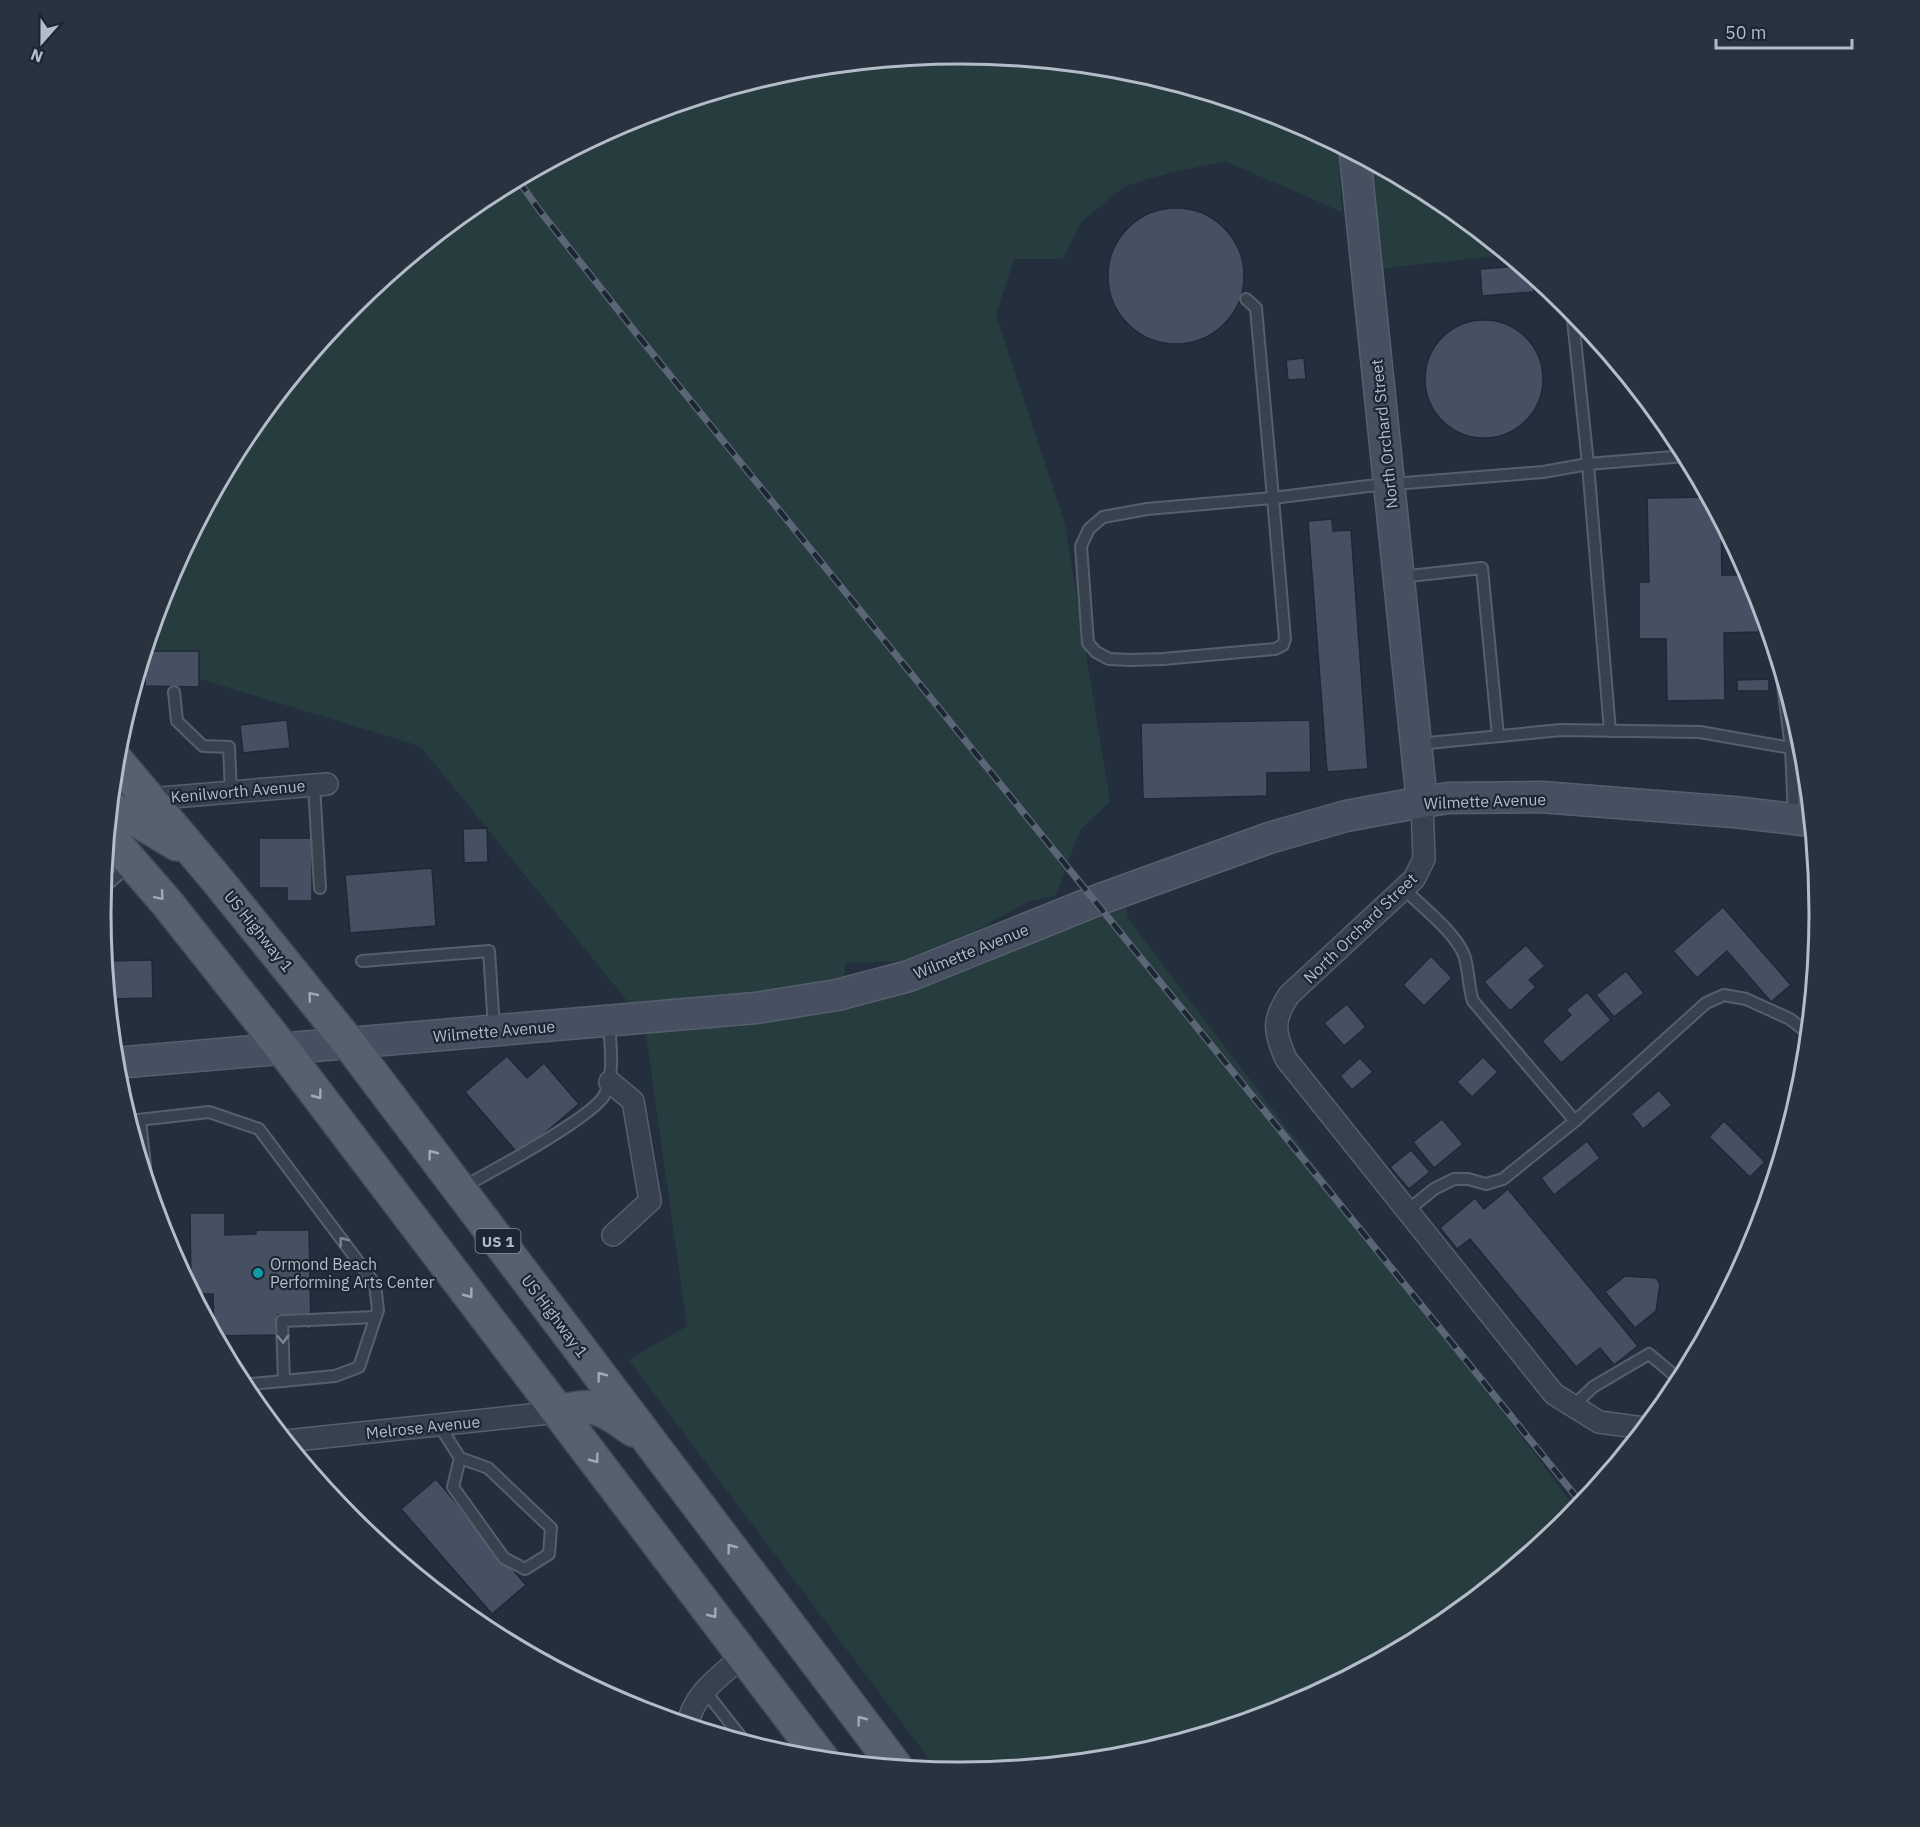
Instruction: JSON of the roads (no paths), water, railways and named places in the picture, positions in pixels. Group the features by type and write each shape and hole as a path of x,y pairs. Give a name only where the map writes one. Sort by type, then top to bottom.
{"main road":[{"name":"US Highway 1","path":"124,769 348,1042 890,1760"},
{"path":"120,793 149,799"},
{"path":"117,812 142,823 199,858"},
{"path":"114,843 282,1048 815,1749"},
{"path":"559,1412 585,1406 603,1409 649,1440"}],"street":[{"name":"North Orchard Street","path":"1356,163 1417,744 1424,859 1414,879 1289,995 1277,1019 1276,1034 1286,1059 1554,1395 1599,1422 1636,1427"},
{"name":"Kenilworth Avenue","path":"149,799 320,785"},
{"name":"Wilmette Avenue","path":"124,1062 756,1008 837,995 909,976 1095,901 1269,838 1346,816 1449,798 1541,797 1734,812 1802,820"},
{"path":"610,1082 633,1101 650,1201 613,1235"},
{"name":"Melrose Avenue","path":"294,1440 559,1412"},
{"path":"689,1718 696,1701 744,1655"}],"lane":[{"path":"1246,299 1256,308 1273,498 1285,639 1283,645 1275,649 1163,659 1109,659 1096,652 1088,643 1081,546 1089,529 1103,517 1147,508 1273,498 1390,484 1543,472 1588,464 1675,457"},
{"path":"1574,328 1588,464 1610,731"},
{"path":"1399,577 1482,568 1498,736"},
{"path":"174,692 177,721 203,746 229,747 231,792"},
{"path":"1417,744 1561,730 1700,732 1791,748"},
{"path":"1789,730 1802,820"},
{"path":"320,785 320,888"},
{"path":"112,880 132,863"},
{"path":"1404,889 1449,933 1464,955 1473,1000 1575,1121"},
{"path":"362,961 489,951 495,1031"},
{"path":"1407,1211 1434,1190 1454,1179 1468,1179 1486,1184 1503,1179 1575,1121 1706,1003 1724,995 1746,999 1790,1019 1801,1028"},
{"path":"459,1189 503,1166 579,1119 604,1098 610,1082 609,1021"},
{"path":"137,1121 209,1112 259,1129 375,1284 377,1313 359,1367 335,1376 253,1384"},
{"path":"284,1381 282,1321 377,1313"},
{"path":"1573,1407 1600,1382 1649,1354 1673,1374"},
{"path":"439,1425 460,1458 488,1468 551,1528 549,1554 525,1569 504,1558 453,1487 460,1458"},
{"path":"705,1691 738,1733"}],"railway":[{"path":"523,186 640,338 1576,1497"}],"place":[{"name":"Ormond Beach Performing Arts Center","path":"258,1273"}]}
